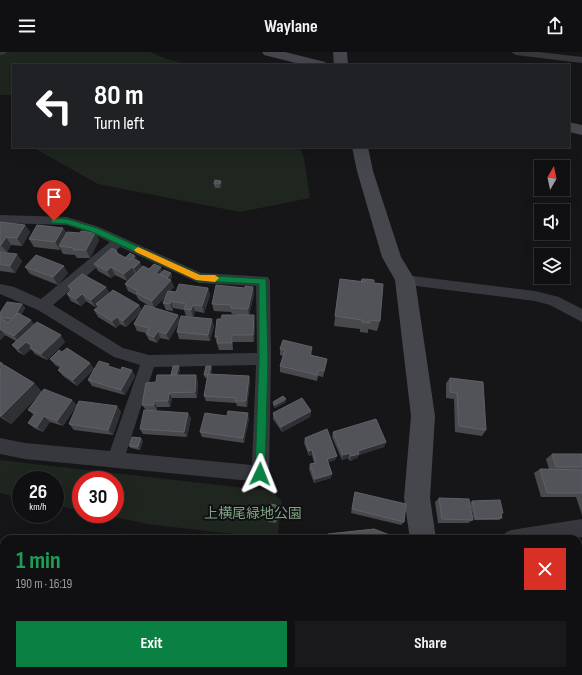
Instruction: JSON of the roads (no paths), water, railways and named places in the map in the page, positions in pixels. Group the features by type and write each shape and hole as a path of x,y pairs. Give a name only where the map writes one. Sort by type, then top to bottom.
{"street":[{"path":"269,52 316,64"},
{"path":"340,52 341,64"},
{"path":"516,52 582,60"},
{"path":"570,127 582,130"},
{"path":"360,148 365,171 392,256 405,280 423,416 417,498 422,535"},
{"path":"0,219 67,222 95,230 199,278 263,281 264,359 260,474 25,451 0,446"},
{"path":"42,306 119,241"},
{"path":"405,280 535,296 554,301 582,316"},
{"path":"0,290 9,291 42,306 119,354 149,361 264,359"},
{"path":"115,460 149,361"},
{"path":"537,535 582,528"}],"park label":[{"name":"上横尾緑地公園","path":"253,513"}]}
